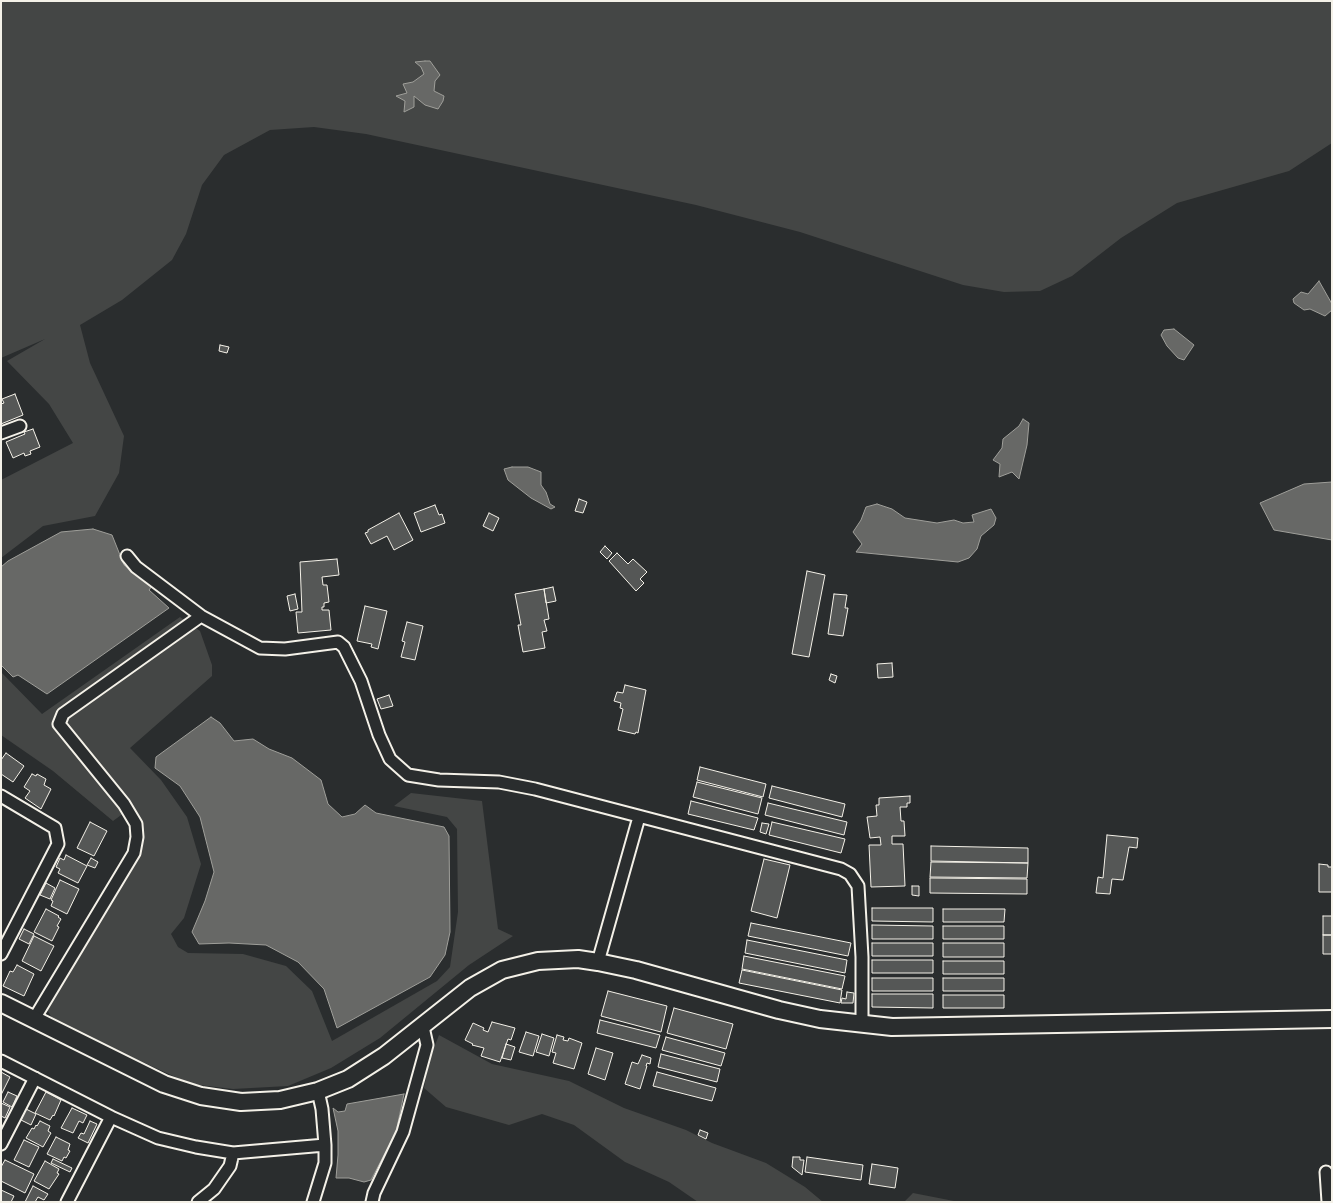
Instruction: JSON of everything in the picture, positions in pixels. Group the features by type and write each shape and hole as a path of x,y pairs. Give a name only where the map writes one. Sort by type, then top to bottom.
{"street":[{"path":"1,433 20,426"},
{"path":"127,556 136,567 201,616 260,648 285,649 338,642 344,647 361,681 379,735 390,759 408,775 439,780 499,782 535,789 841,869 850,874 858,886 862,957 862,1023"},
{"path":"34,1019 134,853 137,837 136,824 124,804 59,724 63,714 201,616"},
{"path":"1,796 55,828 58,844 2,949"},
{"path":"598,962 639,817"},
{"path":"1,1002 164,1084 201,1096 241,1102 280,1100 318,1091 348,1079 384,1056 423,1027 470,988 502,970 538,961 578,959 598,962 636,970 779,1010 820,1019 892,1027 1332,1019"},
{"path":"372,1202 374,1193 404,1132 427,1045 423,1027"},
{"path":"1,1061 111,1117 158,1138 233,1153 325,1145"},
{"path":"1,1144 35,1078"},
{"path":"313,1202 325,1163 322,1109 318,1091"},
{"path":"67,1202 111,1117"},
{"path":"198,1202 214,1189 230,1166 233,1153"},
{"path":"1326,1172 1328,1202"}],"shaded area":[{"path":"1,1 1332,1 1332,143 1289,171 1177,203 1121,238 1072,276 1040,291 1004,292 963,285 800,232 696,205 366,134 314,127 270,130 224,155 202,185 186,234 172,260 122,300 80,325 90,363 124,436 119,473 95,516 43,526 1,558 1,480 73,443 49,404 7,361 45,339 1,358"},
{"path":"430,61 440,75 435,81 434,91 444,96 443,101 438,109 425,105 414,96 414,107 404,112 405,101 396,96 407,93 403,84 413,82 424,74 421,67 415,62"},
{"path":"1319,281 1332,304 1332,310 1325,316 1310,309 1304,310 1294,303 1293,299 1301,292 1308,294"},
{"path":"1174,329 1194,345 1184,360 1178,358 1167,346 1161,335 1164,330"},
{"path":"1023,419 1029,423 1027,445 1019,479 1012,472 999,477 1000,464 993,460 1002,448 1003,439 1019,426"},
{"path":"528,467 541,472 541,485 546,492 550,504 555,507 551,509 531,498 508,480 504,469"},
{"path":"1332,482 1332,540 1274,530 1260,503 1304,484"},
{"path":"877,504 892,509 905,518 937,523 954,520 963,523 974,522 972,515 991,509 996,518 994,525 981,536 977,549 969,558 958,562 856,552 862,544 853,532 861,520 866,507"},
{"path":"93,529 112,535 124,565 152,586 149,590 169,608 47,694 18,675 13,677 1,665 1,567 8,561 61,532"},
{"path":"180,617 200,631 212,665 212,676 130,748 161,780 187,817 201,864 184,918 171,934 178,947 188,953 243,954 286,966 312,991 332,1041 437,981 450,967 458,912 457,829 447,817 394,806 411,793 482,801 498,929 513,936 469,965 380,1038 331,1068 288,1086 233,1089 191,1084 118,1051 52,1018 46,1008 139,852 132,807 113,821 53,771 1,735 1,672 42,714"},
{"path":"211,717 220,723 234,741 253,739 269,749 292,758 321,780 328,804 342,817 355,814 365,805 376,813 444,827 449,836 450,932 445,955 430,977 337,1028 324,989 298,962 266,945 199,944 192,932 205,901 214,872 200,817 180,786 155,768 156,757"},
{"path":"439,1035 492,1064 569,1081 624,1108 686,1130 712,1143 766,1163 805,1187 823,1202 698,1202 669,1182 625,1162 574,1125 542,1114 509,1125 446,1107 424,1088 429,1061"},
{"path":"404,1094 396,1132 371,1180 364,1182 349,1178 336,1178 338,1131 333,1108 338,1112 345,1111 347,1104"},
{"path":"913,1193 959,1202 904,1202"}],"building":[{"path":"220,345 229,347 227,353 219,351"},
{"path":"15,394 23,415 1,424 1,404 4,403 2,399"},
{"path":"33,429 40,447 30,451 31,454 25,456 24,453 13,458 6,442"},
{"path":"579,499 587,502 583,513 575,511"},
{"path":"435,505 439,515 442,514 445,523 421,532 414,513"},
{"path":"399,513 413,540 394,550 387,536 371,544 365,533"},
{"path":"489,513 499,518 493,531 483,526"},
{"path":"605,546 612,553 607,559 600,552"},
{"path":"617,553 628,564 633,559 647,572 640,579 644,583 636,591 609,561"},
{"path":"337,559 339,575 322,577 323,585 327,585 329,602 324,603 322,610 329,610 331,630 298,633 296,612 302,612 300,562"},
{"path":"807,571 825,575 809,657 792,654"},
{"path":"553,587 556,601 546,603 544,589"},
{"path":"544,589 549,619 544,620 547,631 542,632 545,648 523,652 518,625 521,625 515,594"},
{"path":"295,594 298,609 290,611 287,596"},
{"path":"834,594 847,595 845,608 848,608 843,636 828,634"},
{"path":"365,606 387,611 378,649 371,647 372,644 357,641"},
{"path":"407,622 423,626 415,660 401,657 405,642 402,641"},
{"path":"892,663 893,677 878,678 877,664"},
{"path":"831,674 837,676 835,683 829,680"},
{"path":"625,685 646,690 638,733 636,732 635,734 618,730 623,709 620,708 621,703 614,701 617,692 623,693"},
{"path":"389,695 393,706 381,709 377,699"},
{"path":"6,753 24,766 13,782 1,774 1,760"},
{"path":"700,767 766,784 763,797 697,780"},
{"path":"32,774 36,776 37,774 46,779 44,785 51,789 41,809 25,798 30,791 24,787"},
{"path":"697,782 762,798 758,814 693,797"},
{"path":"772,786 845,804 842,817 769,798"},
{"path":"910,796 910,803 907,803 907,807 900,807 901,821 904,821 905,836 892,836 892,844 903,844 905,886 871,887 869,845 881,845 880,837 870,838 867,817 877,816 876,805 879,805 879,798"},
{"path":"691,801 758,818 754,830 688,814"},
{"path":"768,803 847,822 844,835 765,815"},
{"path":"90,822 107,831 94,856 77,848"},
{"path":"772,822 845,839 841,853 769,835"},
{"path":"762,823 769,824 766,834 760,832"},
{"path":"1107,835 1138,838 1137,848 1129,847 1123,880 1112,879 1110,894 1096,893 1098,877 1103,878"},
{"path":"931,846 1028,848 1028,863 931,861"},
{"path":"66,855 87,866 78,883 58,873 60,869 56,867 60,858 64,860"},
{"path":"91,858 98,862 95,868 87,865"},
{"path":"764,859 790,865 777,918 751,911"},
{"path":"931,862 1028,863 1027,878 930,877"},
{"path":"1319,864 1332,867 1332,892 1319,892"},
{"path":"930,878 1027,879 1027,894 930,893"},
{"path":"60,880 79,889 67,914 51,906 53,901 51,900"},
{"path":"46,883 55,888 50,899 40,895"},
{"path":"912,886 919,886 919,896 912,895"},
{"path":"872,908 933,908 933,922 872,921"},
{"path":"46,909 61,919 52,941 34,932"},
{"path":"943,909 1005,909 1004,922 943,922"},
{"path":"1323,916 1332,916 1332,935 1323,935"},
{"path":"751,923 851,943 848,956 748,936"},
{"path":"872,925 933,926 933,939 872,939"},
{"path":"943,926 1004,926 1004,939 943,939"},
{"path":"24,929 34,934 29,944 19,939"},
{"path":"1323,935 1332,935 1332,954 1323,954"},
{"path":"34,936 54,946 41,971 22,961"},
{"path":"747,940 847,960 845,973 745,953"},
{"path":"872,943 933,943 933,956 872,956"},
{"path":"943,943 1004,943 1004,957 943,957"},
{"path":"744,956 845,976 842,989 742,969"},
{"path":"872,960 933,960 933,973 872,973"},
{"path":"943,961 1004,961 1004,974 943,974"},
{"path":"17,965 34,974 24,996 3,986 10,971 13,972"},
{"path":"742,970 842,990 840,1003 739,983"},
{"path":"872,978 933,978 933,991 872,991"},
{"path":"943,978 1004,978 1004,991 943,991"},
{"path":"608,991 667,1006 661,1032 601,1016"},
{"path":"847,992 854,993 853,1003 841,1003 842,998 846,999"},
{"path":"872,994 933,994 933,1008 872,1007"},
{"path":"943,995 1004,995 1004,1008 943,1008"},
{"path":"674,1008 733,1024 726,1049 667,1033"},
{"path":"600,1020 660,1035 656,1048 597,1033"},
{"path":"492,1022 515,1028 511,1040 508,1039 500,1062 481,1056 484,1048 472,1045 465,1040 473,1023 488,1032"},
{"path":"526,1032 539,1036 533,1056 519,1052"},
{"path":"542,1034 554,1038 549,1056 536,1052"},
{"path":"557,1035 564,1037 563,1040 568,1041 569,1038 582,1043 574,1069 553,1063 556,1053 552,1052"},
{"path":"666,1037 725,1053 721,1066 662,1050"},
{"path":"506,1044 515,1047 511,1060 502,1058"},
{"path":"596,1048 613,1053 605,1080 588,1074"},
{"path":"661,1054 720,1069 717,1082 658,1067"},
{"path":"642,1055 651,1058 650,1064 647,1063 640,1089 625,1084 632,1062 638,1064"},
{"path":"1,1072 10,1077 1,1095"},
{"path":"657,1072 716,1088 712,1101 653,1086"},
{"path":"8,1092 17,1096 12,1107 3,1102"},
{"path":"46,1092 61,1100 54,1116 50,1120 35,1113"},
{"path":"1,1103 10,1107 5,1118 1,1116"},
{"path":"72,1108 87,1115 83,1123 79,1121 73,1133 61,1128"},
{"path":"26,1109 36,1114 31,1125 21,1120"},
{"path":"40,1121 50,1126 48,1131 51,1133 43,1147 26,1138 32,1128 34,1129"},
{"path":"90,1121 97,1124 88,1143 78,1138 81,1133 84,1134"},
{"path":"700,1130 708,1133 706,1139 698,1135"},
{"path":"56,1137 70,1144 68,1150 70,1151 62,1161 47,1154"},
{"path":"24,1140 39,1147 29,1167 14,1160"},
{"path":"793,1157 800,1157 800,1160 804,1160 802,1175 792,1167"},
{"path":"807,1157 863,1165 861,1180 805,1172"},
{"path":"53,1159 72,1168 70,1172 51,1163"},
{"path":"5,1160 34,1174 25,1193 1,1181 1,1167"},
{"path":"45,1161 59,1169 57,1173 59,1174 49,1189 34,1181"},
{"path":"872,1164 898,1168 895,1188 869,1184"},
{"path":"33,1186 48,1194 44,1200 38,1197 35,1202 25,1202"},
{"path":"1,1190 14,1196 11,1202 1,1202"}]}
